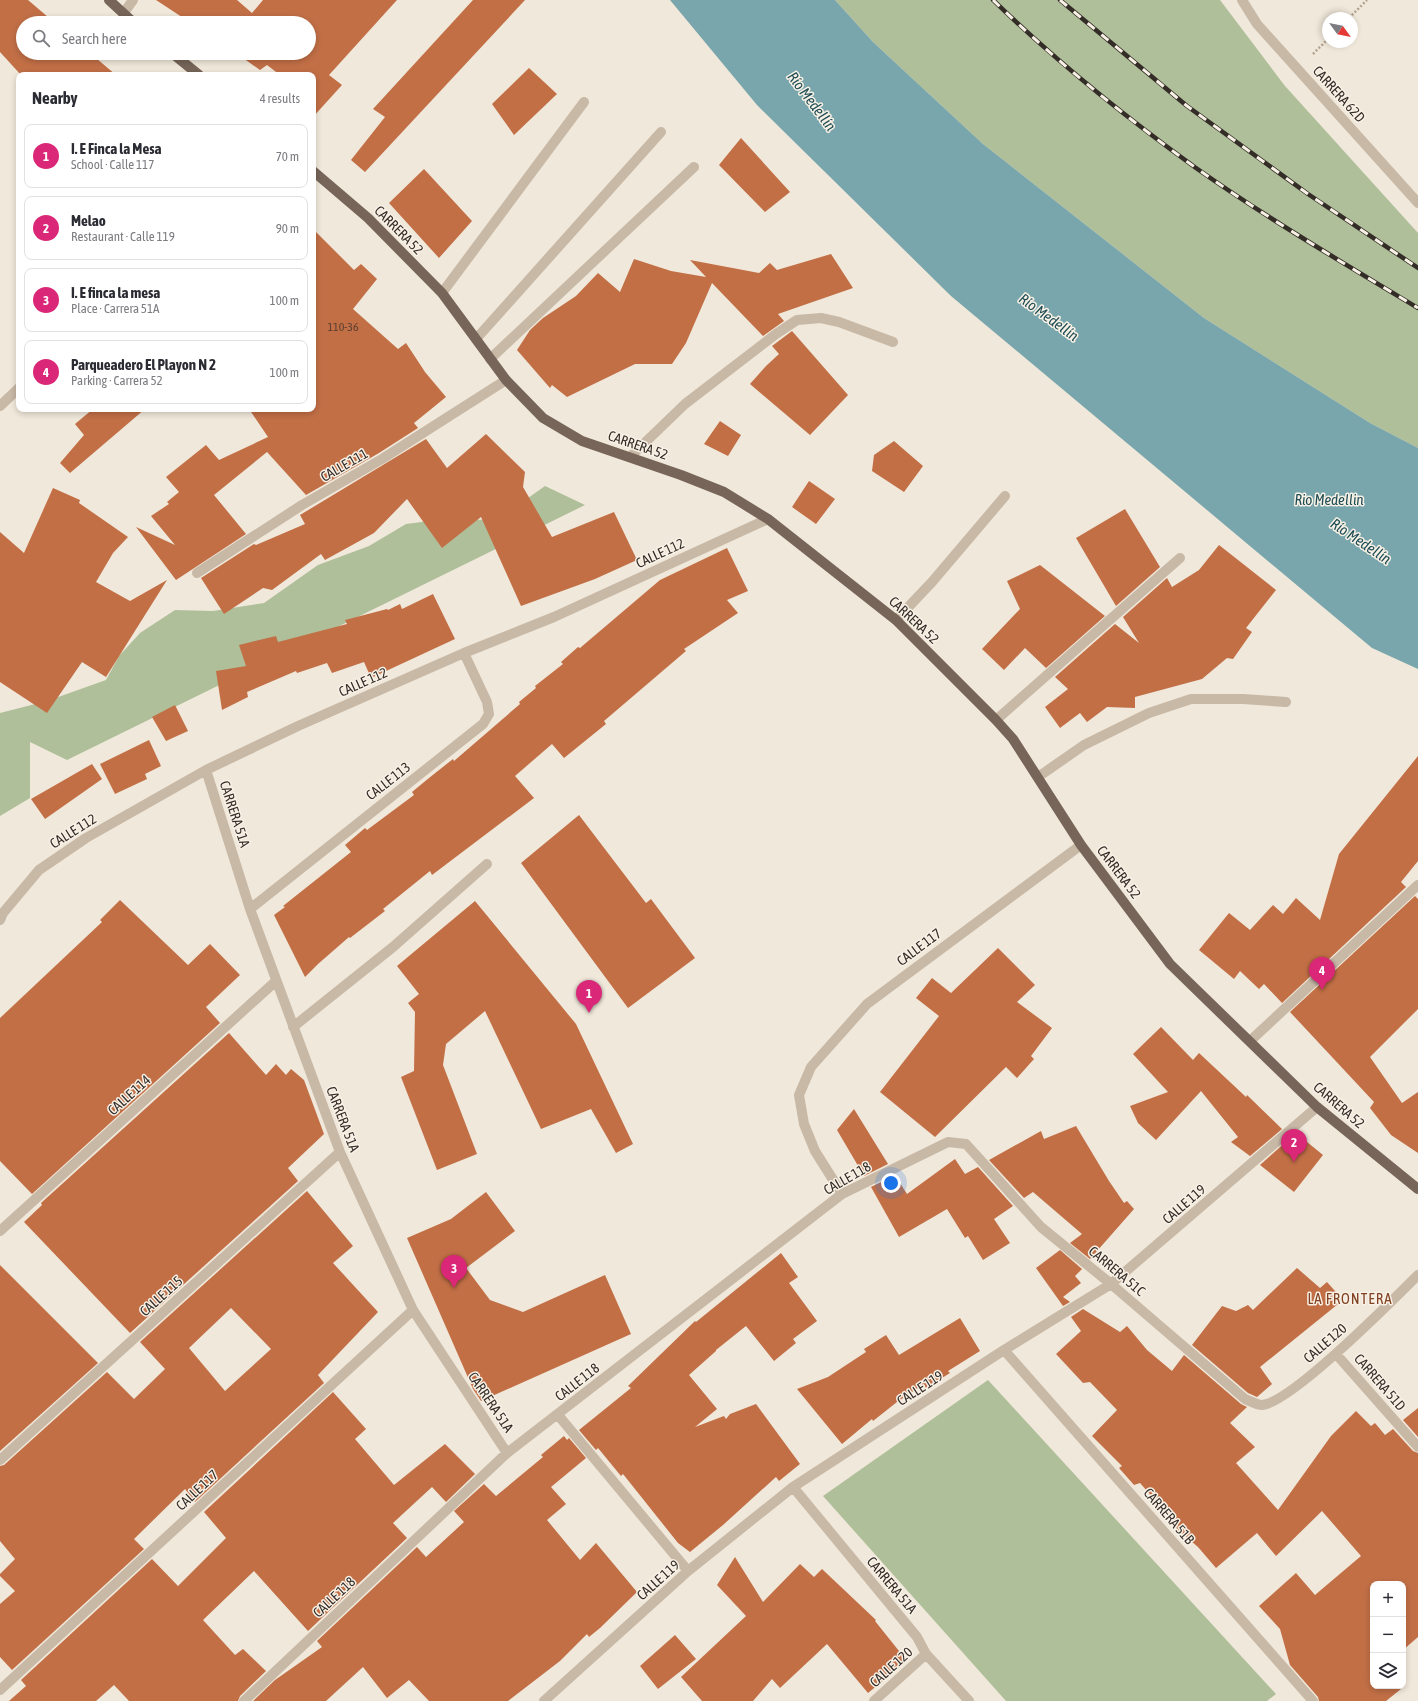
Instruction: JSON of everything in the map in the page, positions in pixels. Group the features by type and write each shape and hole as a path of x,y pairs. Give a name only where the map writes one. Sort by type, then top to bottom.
{"main road":[{"path":"109,0 125,16"},
{"path":"181,60 195,72"},
{"name":"CARRERA 52","path":"316,174 368,218 442,294 506,380 543,418 582,441 681,475 724,492 768,519 896,620 1013,739 1081,845 1170,964 1317,1107 1418,1189"}],"street":[{"path":"122,14 133,0"},
{"name":"CARRERA 62D","path":"1242,0 1257,24 1418,203"},
{"path":"442,294 584,102"},
{"path":"476,339 661,132"},
{"path":"490,359 694,167"},
{"path":"630,457 685,404 776,334 797,320 821,318 839,322 893,342"},
{"name":"CALLE 111","path":"197,573 302,505 382,459 506,380"},
{"path":"0,406 16,391"},
{"path":"896,620 932,582 1005,496"},
{"name":"CALLE 112","path":"0,920 3,913 39,870 86,838 206,770 298,726 464,653 554,617 768,519"},
{"path":"996,720 1180,558"},
{"name":"CALLE 113","path":"250,909 482,724 488,714 487,702 464,653"},
{"path":"1038,777 1084,745 1149,712 1191,700 1243,699 1286,702"},
{"name":"CARRERA 51A","path":"206,770 250,909 340,1152 413,1310 507,1453"},
{"name":"CALLE 117","path":"842,1194 815,1151 804,1124 799,1095 811,1067 866,1004 1081,845"},
{"path":"293,1027 392,947 487,864"},
{"path":"1250,1041 1418,885"},
{"name":"CALLE 114","path":"0,1231 276,981"},
{"name":"CALLE 119","path":"544,1701 688,1571 792,1487 1004,1350 1111,1284 1317,1107"},
{"name":"CALLE 118","path":"244,1701 507,1453 842,1194 948,1142 966,1144"},
{"name":"CARRERA 51C","path":"966,1144 1042,1227 1245,1399 1262,1405"},
{"name":"CALLE 115","path":"0,1460 340,1152"},
{"name":"CALLE 120","path":"1262,1405 1282,1397 1336,1354 1418,1275"},
{"name":"CALLE 117","path":"0,1690 413,1310"},
{"name":"CARRERA 51B","path":"1004,1350 1313,1701"},
{"name":"CARRERA 51D","path":"1336,1354 1418,1447"},
{"path":"558,1415 688,1571"},
{"name":"CARRERA 51A","path":"792,1487 917,1637 926,1654 969,1701"},
{"name":"CALLE 120","path":"874,1701 926,1654"}],"path":[{"path":"1355,12 1367,0"}],"green space":[{"path":"835,0 1220,0 1285,86 1418,233 1418,448 1370,423 1204,318 983,144 873,42"},
{"path":"545,486 585,505 67,760 30,742 30,798 0,816 0,713 47,701 106,680 119,656 140,633 175,610 213,611 264,603 318,565 369,546 406,524 445,519 497,520"},
{"path":"988,1380 1276,1694 1267,1701 1006,1701 823,1496"}],"water":[{"name":"Rio Medellin","path":"670,0 835,0 873,42 983,144 1204,318 1370,423 1418,448 1418,669 1372,648 951,296 757,105"}],"building":[{"path":"0,0 28,0 47,16 16,16 16,60 98,60 112,72 18,72 0,52"},
{"path":"156,0 237,0 252,13 263,0 397,0 329,75 342,85 316,114 316,72 276,72 267,65 260,70 246,60 316,60 316,16 180,16"},
{"path":"473,0 525,0 365,172 351,160 385,117 373,109"},
{"path":"529,68 557,94 514,135 492,104"},
{"path":"741,138 790,192 765,212 719,165"},
{"path":"424,169 472,221 439,258 389,203"},
{"path":"316,232 354,270 361,264 377,279 353,309 398,349 406,343 425,372 446,397 414,423 418,428 379,453 306,495 267,452 214,495 246,534 176,580 136,527 175,545 151,516 169,504 167,502 179,492 166,477 206,445 219,460 268,437 251,412 316,412"},
{"path":"831,254 853,288 778,314 784,321 763,336 712,283 686,343 672,364 635,364 567,397 552,385 550,388 517,350 530,330 543,318 576,296 598,273 620,292 634,259 671,271 706,277 690,260 759,273 770,263 777,270"},
{"path":"792,331 848,395 810,435 750,384 779,354 772,346"},
{"path":"89,412 141,412 70,473 60,463 84,435 75,424"},
{"path":"720,421 741,435 728,456 704,444"},
{"path":"486,434 525,472 523,487 552,537 614,512 637,560 595,579 521,606 481,517 442,548 407,499 374,533 325,560 321,554 272,590 263,588 224,614 201,578 254,544 256,545 305,524 300,515 426,439 447,468"},
{"path":"894,441 923,466 904,492 872,471 874,455"},
{"path":"809,481 835,499 816,524 792,507"},
{"path":"53,488 80,500 79,503 128,537 113,553 96,582 130,601 167,580 106,677 82,662 47,713 0,682 0,532 24,553"},
{"path":"1125,509 1160,567 1116,606 1076,538"},
{"path":"1219,545 1276,590 1246,628 1252,632 1233,659 1227,658 1202,679 1135,697 1135,708 1107,707 1087,722 1080,713 1060,728 1045,707 1068,689 1055,677 1115,624 1139,643 1123,617 1167,578 1172,587 1199,570"},
{"path":"727,548 748,591 727,600 738,613 684,649 686,651 604,721 606,724 564,758 552,744 515,776 534,798 432,875 430,871 383,909 385,911 350,938 349,937 305,977 274,915 285,907 283,906 351,852 345,845 365,828 367,830 414,795 412,792 453,759 454,761 520,704 519,702 536,688 535,686 563,664 561,662 578,647 580,648 660,580"},
{"path":"1040,565 1105,616 1046,668 1025,648 1004,670 982,649 1020,609 1007,581"},
{"path":"433,594 455,639 371,678 364,662 332,673 327,663 297,673 296,671 247,692 248,697 222,710 216,671 246,666 239,645 276,636 278,642 347,624 345,620 387,609 388,610 400,604 402,609"},
{"path":"175,705 188,731 166,741 152,717"},
{"path":"149,740 161,766 145,774 147,779 115,794 100,764"},
{"path":"1418,756 1418,861 1401,882 1406,887 1282,1003 1264,984 1259,989 1240,971 1234,979 1199,950 1229,913 1250,930 1273,905 1283,914 1296,898 1320,920 1339,854"},
{"path":"92,764 102,779 45,819 31,799"},
{"path":"579,815 646,903 651,899 695,958 628,1008 521,863"},
{"path":"1415,896 1418,899 1418,1009 1370,1057 1402,1103 1418,1092 1418,1153 1391,1135 1370,1108 1374,1102 1290,1012"},
{"path":"120,900 188,965 210,944 240,975 206,1007 220,1023 32,1194 0,1161 0,1018 102,922 100,920"},
{"path":"475,901 576,1024 633,1144 616,1153 591,1109 541,1129 485,1011 446,1044 443,1065 477,1154 437,1170 401,1077 414,1071 415,1012 408,1003 419,994 397,966"},
{"path":"998,948 1035,985 1017,1002 1052,1028 1031,1056 1034,1059 1017,1078 1006,1067 935,1137 880,1092 939,1016 916,998 932,978 951,993"},
{"path":"1161,1027 1193,1060 1199,1053 1246,1097 1247,1095 1282,1129 1250,1156 1231,1142 1238,1137 1201,1091 1156,1140 1138,1123 1130,1106 1168,1092 1133,1054"},
{"path":"229,1033 266,1075 276,1064 286,1075 291,1069 304,1080 324,1134 288,1168 298,1181 130,1333 24,1222 42,1205 41,1203"},
{"path":"854,1109 888,1164 864,1176 837,1130"},
{"path":"1076,1126 1124,1203 1127,1201 1134,1209 1090,1259 1070,1243 1082,1234 1033,1192 1024,1198 989,1160 1041,1131 1044,1139"},
{"path":"1296,1133 1323,1155 1294,1192 1260,1165"},
{"path":"955,1159 965,1174 978,1167 1013,1206 994,1219 1010,1243 983,1260 968,1236 965,1238 947,1209 899,1237 871,1187 895,1175 907,1194"},
{"path":"307,1191 353,1246 333,1263 378,1312 318,1375 324,1383 195,1502 185,1489 134,1539 144,1549 12,1670 0,1657 0,1604 15,1591 0,1576 0,1574 15,1559 0,1541 0,1466 4,1465 107,1372 134,1399 165,1369 140,1342","holes":["231,1308 271,1349 225,1391 189,1348"]},
{"path":"486,1192 515,1231 466,1268 490,1300 523,1312 605,1275 631,1334 481,1401 473,1389 407,1238 451,1219"},
{"path":"1060,1250 1082,1269 1075,1276 1081,1283 1063,1297 1070,1302 1063,1306 1036,1268"},
{"path":"781,1253 798,1277 789,1283 817,1321 793,1339 796,1343 774,1361 746,1326 716,1350 689,1375 717,1409 695,1427 724,1416 726,1419 730,1414 756,1404 800,1464 779,1481 776,1477 723,1525 690,1552 678,1543 623,1474 621,1476 598,1448 596,1450 579,1430 631,1388 628,1386 695,1321 696,1322"},
{"path":"0,1265 98,1363 0,1451"},
{"path":"1297,1268 1320,1288 1327,1282 1343,1300 1260,1367 1272,1384 1257,1397 1248,1393 1192,1345 1222,1306 1236,1311 1248,1305 1253,1310"},
{"path":"1083,1309 1120,1332 1127,1326 1147,1350 1172,1371 1184,1355 1241,1404 1247,1407 1230,1423 1255,1447 1236,1463 1278,1510 1331,1436 1356,1411 1371,1426 1375,1423 1385,1435 1393,1429 1413,1451 1418,1453 1418,1637 1406,1647 1406,1581 1370,1581 1370,1689 1401,1689 1386,1701 1319,1701 1318,1697 1290,1665 1280,1629 1259,1606 1296,1573 1315,1595 1361,1556 1322,1511 1276,1556 1257,1533 1216,1568 1198,1547 1176,1528 1178,1526 1140,1483 1134,1485 1119,1468 1122,1466 1092,1436 1117,1410 1090,1382 1083,1383 1056,1354 1081,1331 1071,1317"},
{"path":"960,1318 980,1351 948,1371 950,1373 926,1388 924,1384 897,1402 873,1421 872,1419 842,1444 797,1389 828,1377 866,1352 864,1349 886,1335 899,1355"},
{"path":"333,1392 366,1429 355,1439 394,1485 445,1444 475,1474 446,1502 432,1487 393,1523 407,1538 308,1631 254,1571 203,1620 235,1655 243,1649 266,1671 240,1696 238,1701 129,1701 114,1685 96,1701 9,1701 26,1686 21,1680 152,1559 178,1586 226,1538 204,1512"},
{"path":"1418,1408 1418,1437 1403,1420"},
{"path":"564,1436 567,1440 569,1438 586,1458 551,1487 566,1504 547,1520 580,1560 596,1543 637,1592 600,1628 589,1637 587,1634 560,1661 508,1701 429,1701 409,1680 387,1698 363,1667 326,1701 253,1701 275,1680 322,1647 317,1641 417,1547 426,1557 464,1522 454,1511 484,1484 496,1496 543,1457 541,1455"},
{"path":"735,1557 763,1602 800,1564 814,1577 822,1569 876,1620 875,1621 907,1661 868,1693 827,1644 780,1688 772,1679 753,1701 702,1701 681,1677 746,1616 717,1585"},
{"path":"675,1635 696,1659 658,1689 640,1666"}],"railway":[{"path":"993,0 1041,45 1091,87 1196,168 1278,222 1418,308"},
{"path":"1060,0 1187,106 1308,194 1418,268"}],"place":[{"name":"Parqueadero El Playon N 2","path":"1322,990"},
{"name":"I. E Finca la Mesa","path":"589,1013"},
{"name":"Melao","path":"1294,1162"},
{"name":"I. E finca la mesa","path":"454,1288"}],"district":[{"name":"LA FRONTERA","path":"1350,1298"}],"water label":[{"name":"Río Medellín","path":"812,101"},
{"name":"Río Medellín","path":"1049,317"},
{"name":"Río Medellín","path":"1361,541"}]}
